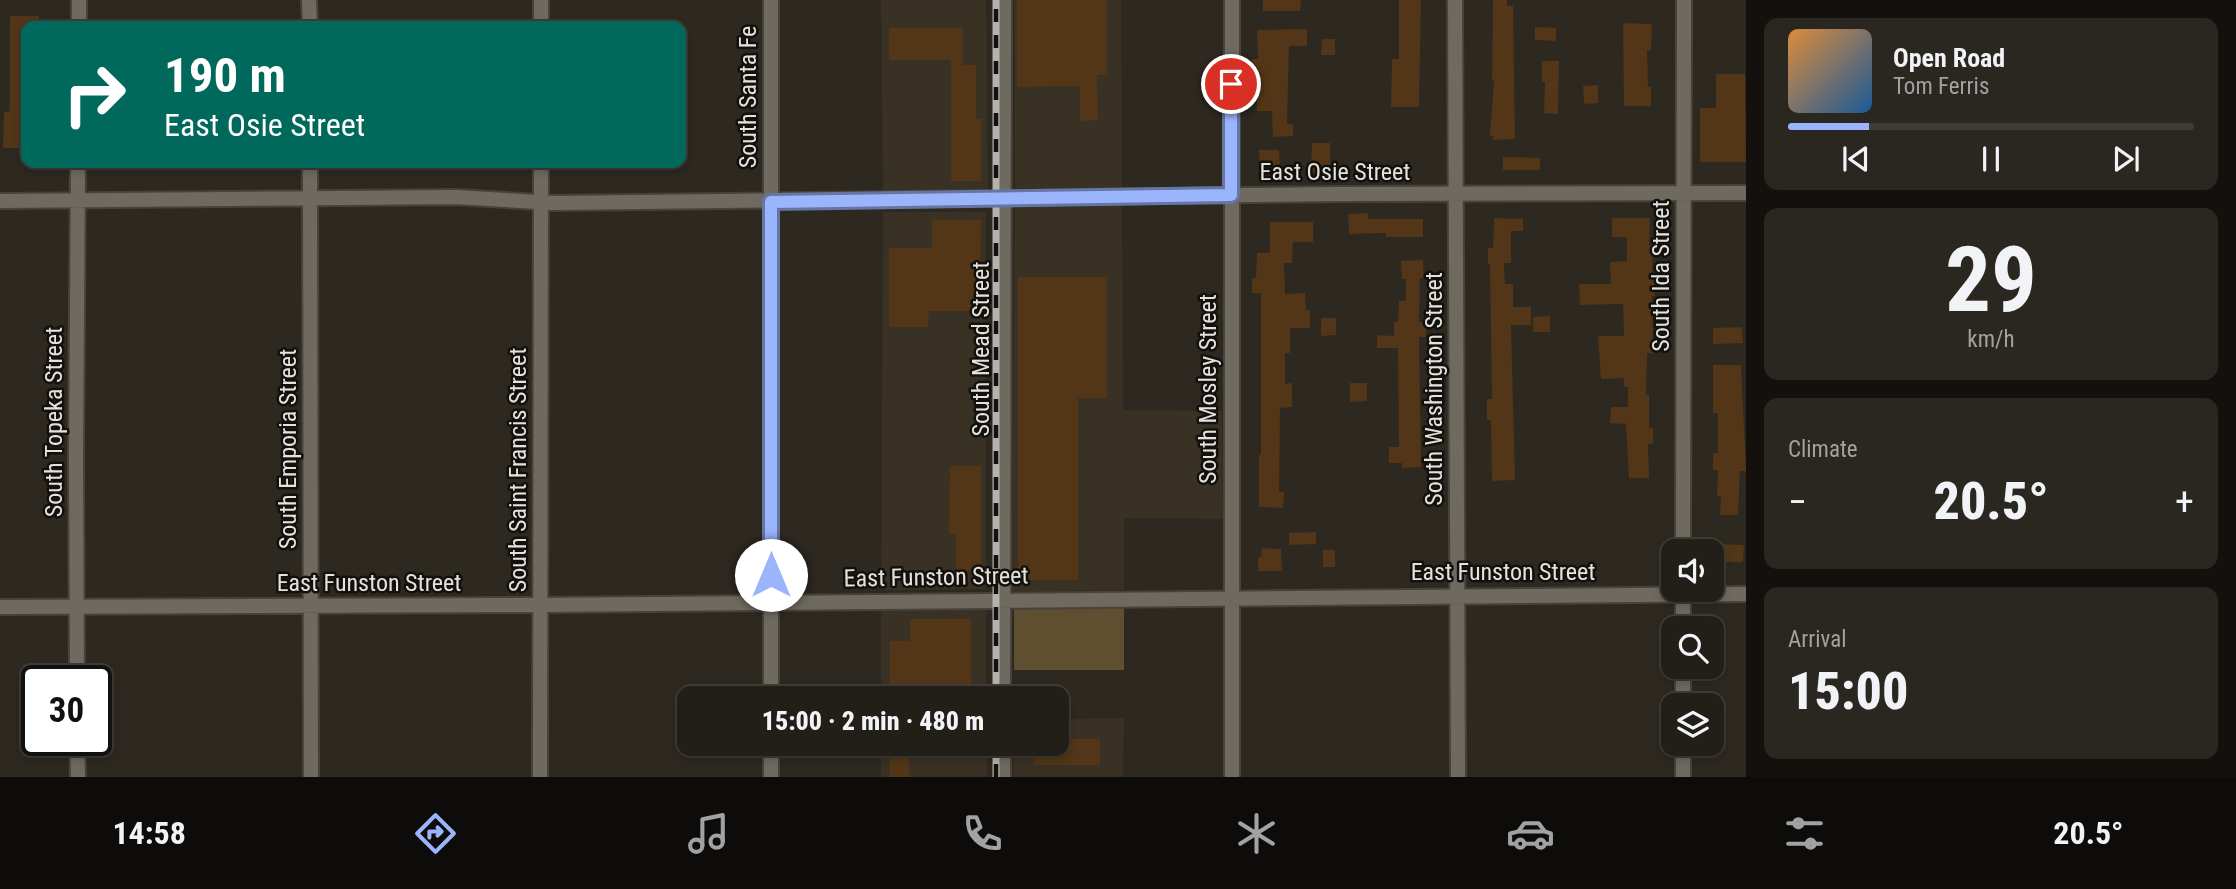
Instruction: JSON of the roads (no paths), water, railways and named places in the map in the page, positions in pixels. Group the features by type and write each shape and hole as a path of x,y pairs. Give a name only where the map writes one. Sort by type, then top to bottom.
{"street":[{"path":"79,0 79,21"},
{"path":"309,0 310,21"},
{"path":"541,0 541,21"},
{"name":"South Santa Fe","path":"771,0 771,686"},
{"name":"South Mead Street","path":"1003,686 1004,0"},
{"name":"South Mosley Street","path":"1231,0 1232,777"},
{"name":"South Washington Street","path":"1455,0 1458,777"},
{"name":"South Ida Street","path":"1683,539 1684,0"},
{"name":"South Topeka Street","path":"77,665 78,168"},
{"name":"South Emporia Street","path":"310,168 311,777"},
{"name":"South Saint Francis Street","path":"540,777 541,168"},
{"name":"East Osie Street","path":"0,201 456,197 541,203 771,202 1231,195 1746,192"},
{"name":"East Funston Street","path":"0,607 541,605 1661,592"},
{"name":"East Funston Street","path":"1724,593 1746,594"},
{"path":"77,756 78,777"},
{"path":"771,756 771,777"},
{"path":"1003,756 1003,777"},
{"path":"1683,756 1683,777"}],"railway":[{"path":"996,0 996,686"},
{"path":"996,756 996,777"}]}
